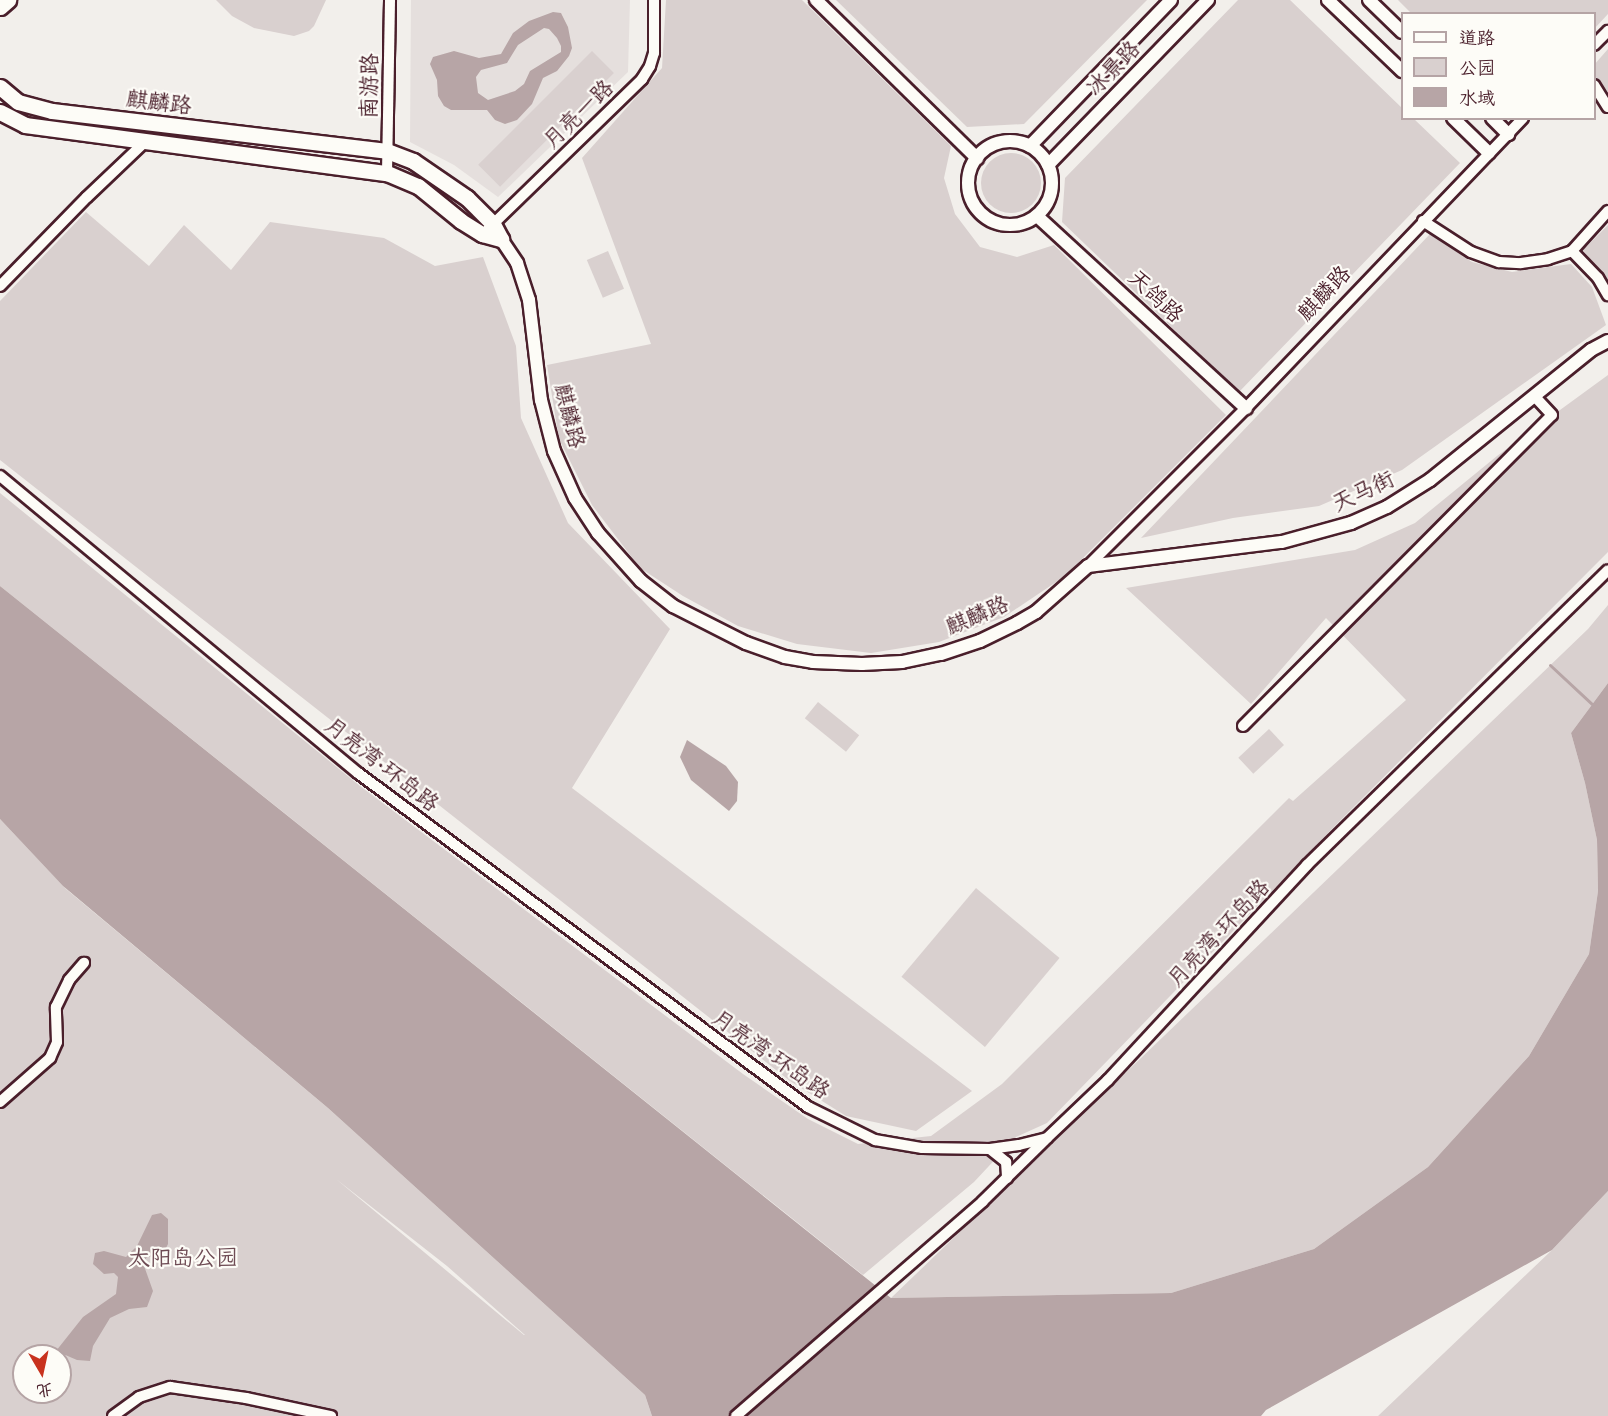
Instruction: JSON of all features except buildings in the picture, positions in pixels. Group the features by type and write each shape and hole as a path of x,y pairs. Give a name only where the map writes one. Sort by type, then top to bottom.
{"main road":[{"path":"0,7 8,0"},
{"name":"麒麟路","path":"0,87 18,102 45,110 387,151 413,161 450,185 488,229 501,239"},
{"name":"麒麟路","path":"0,112 25,125 387,173 418,186 461,221 488,229"}],"street":[{"name":"南游路","path":"387,173 390,0"},
{"name":"月亮一路","path":"488,229 642,79 650,66 654,53 654,0"},
{"path":"816,0 977,158"},
{"name":"冰景路","path":"1030,146 1171,0"},
{"name":"冰景路","path":"1048,165 1208,0"},
{"path":"1329,0 1401,69"},
{"path":"1369,0 1401,31"},
{"path":"1596,43 1608,31"},
{"path":"1596,88 1608,107"},
{"path":"1455,120 1489,153"},
{"path":"1494,120 1508,134"},
{"name":"麒麟路","path":"501,239 517,263 529,300 545,423 561,467 575,498 598,533 628,568 665,600 699,621 765,651 813,662 862,664 917,659 961,648 1000,633 1036,612 1088,566 1246,408 1521,120"},
{"path":"0,286 87,196 146,141"},
{"path":"1007,141 1030,146 1048,165 1052,178 1051,192 1046,205 1037,216 1012,225 999,223 981,213 970,196 968,183 977,158 986,149 1007,141"},
{"path":"1423,221 1451,242 1499,262 1539,261 1572,251 1607,214"},
{"name":"天鸽路","path":"1037,216 1246,408"},
{"path":"1572,251 1598,278 1608,295"},
{"name":"天马街","path":"1088,566 1282,542 1351,523 1387,507 1430,480 1591,350 1608,341"},
{"path":"1243,726 1552,415 1534,396"},
{"name":"月亮湾·环岛路","path":"0,476 358,772 808,1107 875,1140 922,1148 990,1149 1047,1138 1108,1080 1307,866 1608,570"},
{"path":"0,1102 50,1058 57,1042 56,1007 69,980 84,963"},
{"path":"736,1416 983,1200 1047,1138"},
{"path":"990,1149 1006,1162 1007,1178"},
{"path":"113,1416 139,1397 170,1387 246,1398 331,1416"}],"shaded area":[{"path":"411,0 630,0 628,72 498,197 454,165 410,142"}],"green space":[{"path":"216,0 326,0 314,26 309,31 294,36 254,28 232,16"},
{"path":"666,0 802,0 951,146 944,178 955,214 980,247 1017,257 1054,245 1226,415 1065,576 1004,617 939,642 871,653 797,644 738,626 683,596 640,568 592,505 559,439 547,365 651,344 582,158 662,68"},
{"path":"836,0 1147,0 1024,124 967,127"},
{"path":"1238,0 1290,0 1401,107 1401,120 1415,120 1460,163 1239,392 1062,222 1065,178"},
{"path":"1398,0 1608,0 1608,14 1596,27 1596,12 1410,12"},
{"path":"1608,49 1608,92 1596,77 1596,63"},
{"path":"592,51 614,73 500,187 478,165"},
{"path":"1011,153 1028,158 1036,166 1041,183 1036,200 1028,208 1011,213 994,208 986,200 981,183 986,166 994,158"},
{"path":"86,212 149,266 184,225 231,270 270,222 384,238 435,266 483,257 516,346 521,418 568,523 670,629 572,788 972,1091 916,1131 846,1116 790,1081 0,460 0,301"},
{"path":"1608,225 1608,282 1583,250"},
{"path":"1430,234 1472,262 1512,272 1571,264 1592,287 1606,325 1402,470 1319,506 1233,518 1141,538"},
{"path":"608,251 624,289 603,298 587,260"},
{"path":"1608,375 1608,552 1329,832 1047,1123 1016,1137 974,1182 863,1275 0,586 0,493 360,786 743,1074 808,1119 858,1144 931,1136 1002,1084 1289,798 1293,801 1406,700 1326,618 1251,704 1126,588 1355,550 1415,523 1497,456"},
{"path":"1608,605 1608,683 1571,733 1597,840 1598,891 1589,954 1529,1056 1428,1167 1314,1249 1171,1293 891,1298 1588,629"},
{"path":"818,702 859,735 846,752 805,718"},
{"path":"1269,729 1284,745 1253,774 1238,758"},
{"name":"太阳岛公园","path":"0,819 66,889 328,1108 645,1395 652,1416 0,1416","holes":["336,1179 447,1266 525,1335"]},
{"path":"976,888 1059,958 985,1047 901,977"},
{"path":"1608,1191 1608,1416 1378,1416 1552,1250"}],"water":[{"path":"553,12 561,13 568,27 572,48 569,56 557,71 543,78 532,104 517,120 505,124 495,120 487,110 451,110 444,106 438,96 437,80 430,64 433,57 454,51 479,58 501,54 513,33 529,21","holes":["544,28 549,29 557,38 561,52 530,71 524,84 515,91 488,100 478,93 476,77 481,70 507,63 518,45"]},
{"path":"0,586 891,1298 1171,1293 1314,1249 1428,1167 1529,1056 1589,954 1598,891 1597,840 1571,733 1608,683 1608,1191 1552,1250 1266,1410 1261,1416 652,1416 645,1395 328,1108 63,886 0,819"},
{"path":"687,740 726,766 738,782 737,801 729,811 691,780 680,757"},
{"path":"161,1213 168,1219 168,1244 162,1256 147,1257 143,1263 153,1291 147,1307 129,1309 110,1318 93,1346 90,1361 72,1358 72,1344 62,1344 83,1317 116,1294 118,1277 114,1273 104,1274 93,1264 95,1253 104,1251 126,1257 137,1246 152,1215"}],"waterway":[{"path":"1550,665 1592,704"}]}
